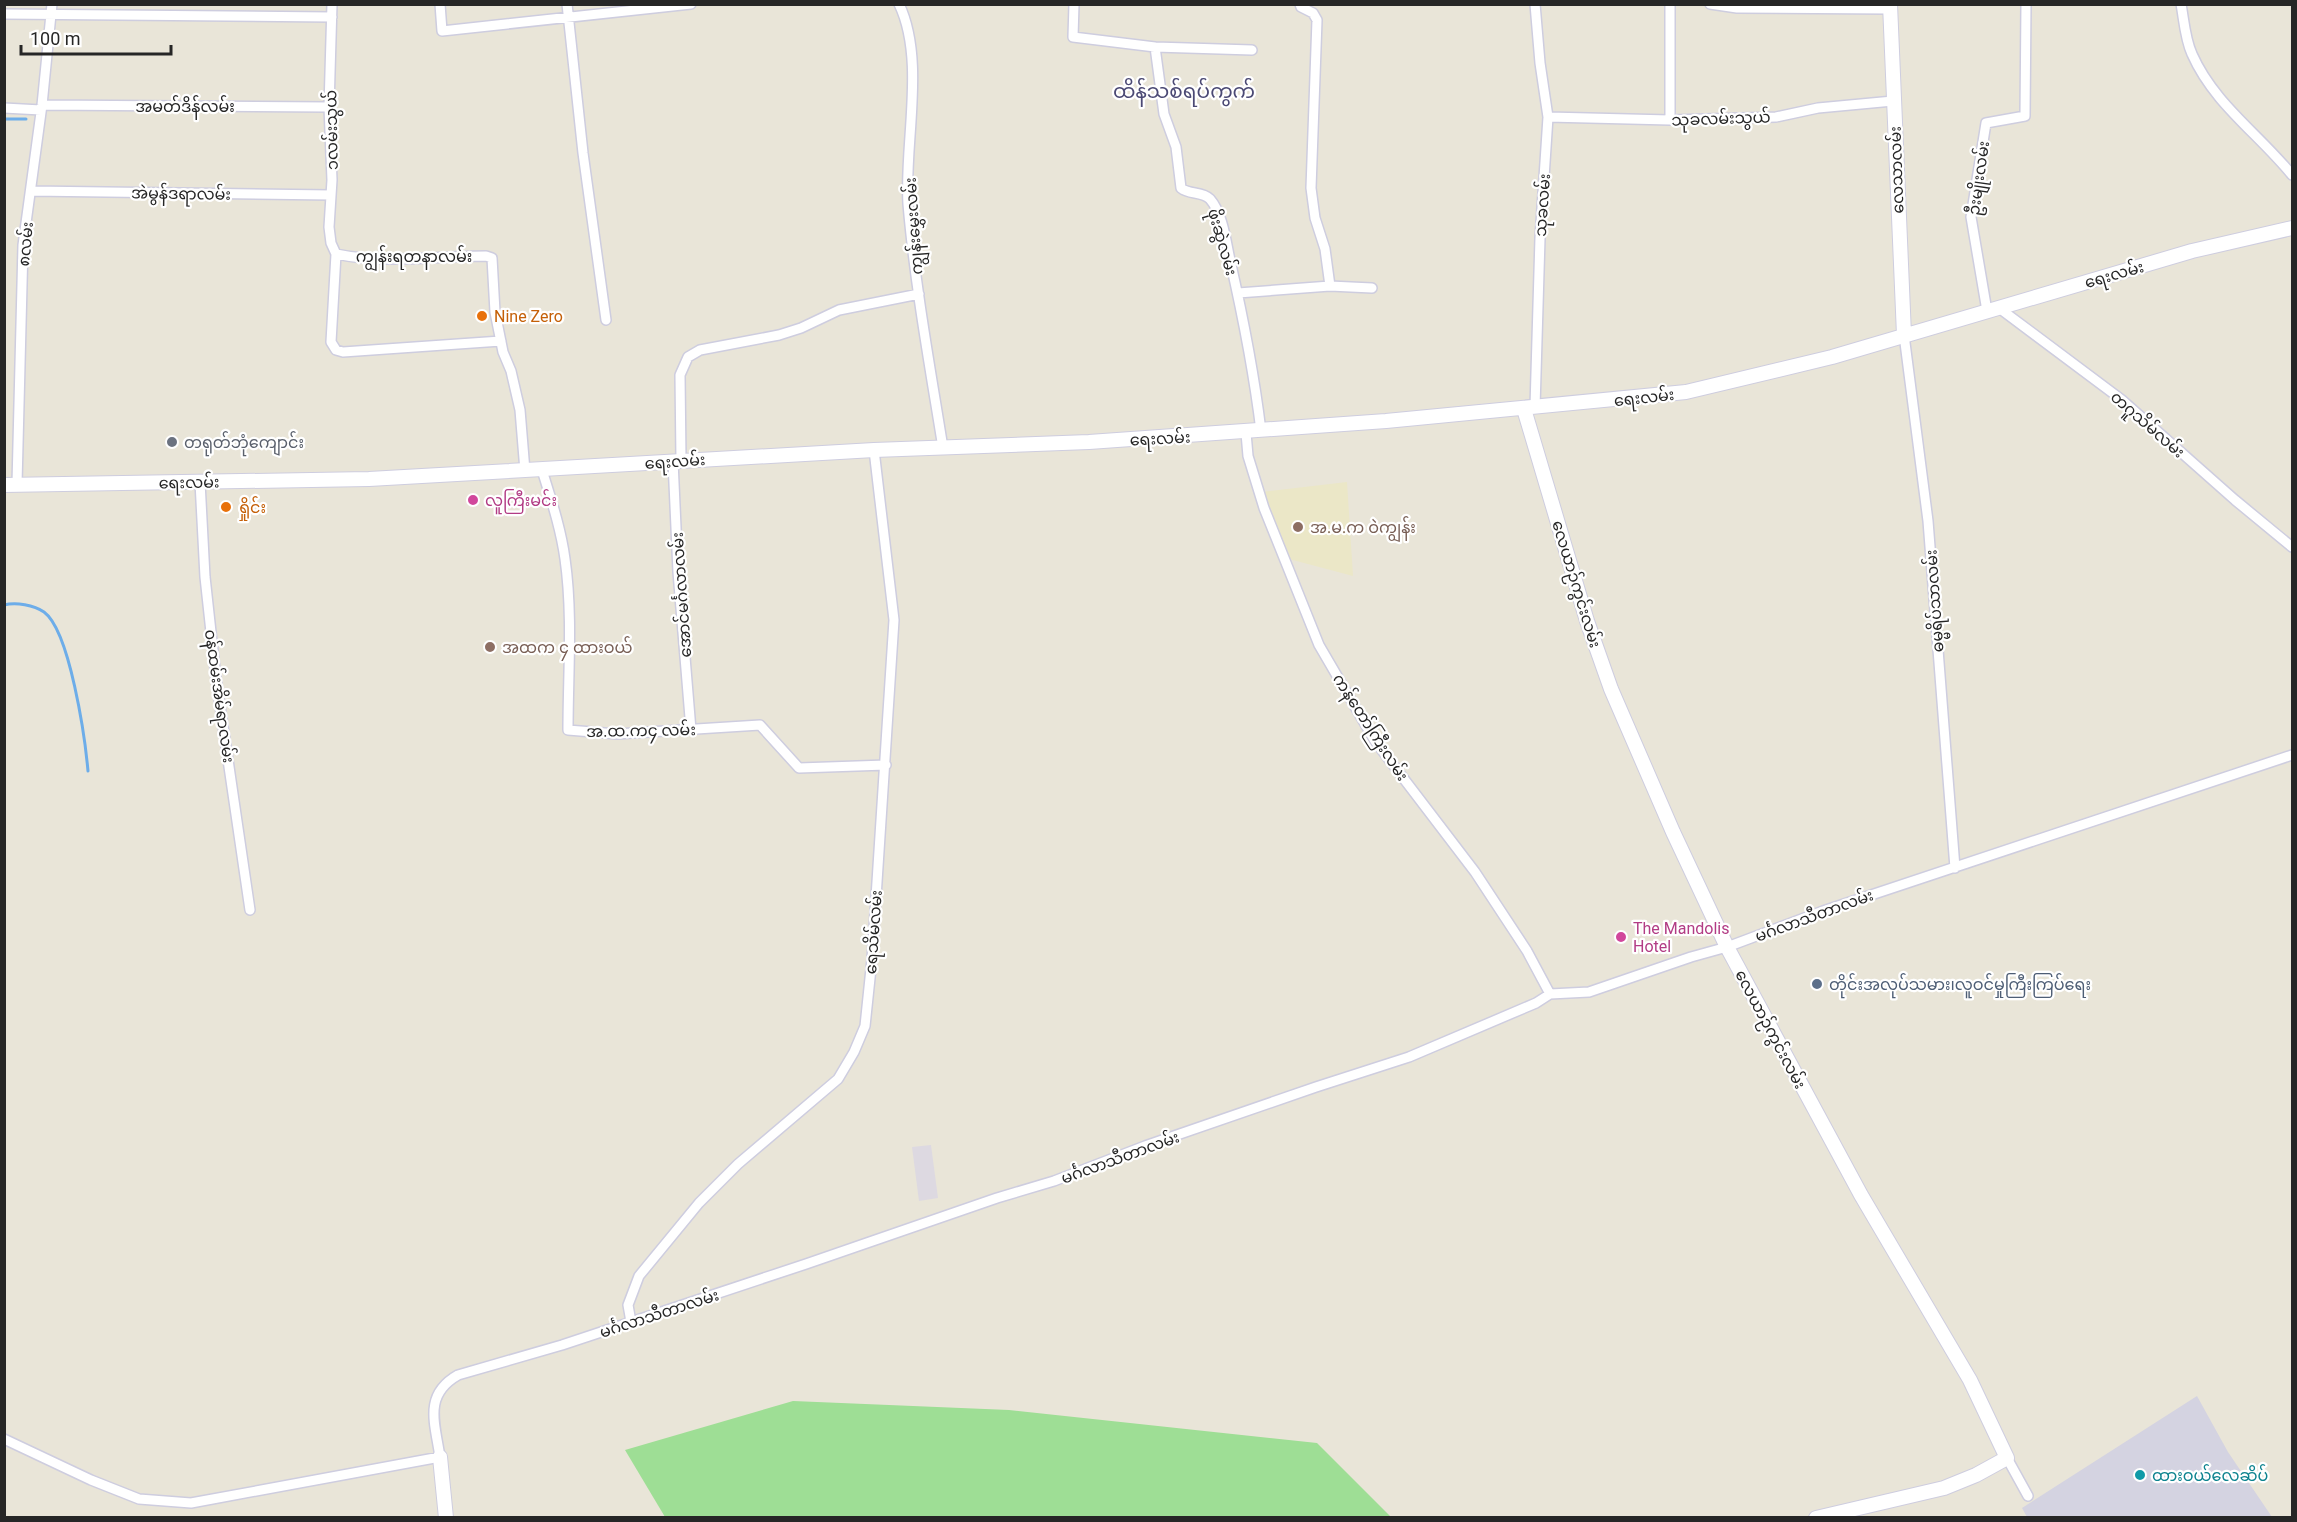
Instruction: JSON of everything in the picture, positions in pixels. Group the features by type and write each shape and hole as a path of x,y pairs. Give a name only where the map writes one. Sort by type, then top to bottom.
{"street":[{"name":"၁လမ်းသွယ်","path":"332,4 329,227 331,243 336,254 331,342 336,350 343,352 501,341"},
{"path":"440,4 442,31 691,4"},
{"path":"567,4 583,153 606,320"},
{"name":"ကျွန်းမွှေးလမ်း","path":"899,4 911,50 908,201 919,294 943,448"},
{"path":"1074,4 1073,38 1155,47 1252,51"},
{"path":"1300,4 1301,7 1313,13 1317,20 1311,188 1316,218 1325,249 1330,286"},
{"name":"သုခလမ်း","path":"1530,408 1548,117 1535,4"},
{"path":"1670,4 1670,120"},
{"path":"1710,4 1737,8 1890,7"},
{"name":"ဦးမျိုးလမ်း","path":"1993,309 1971,217 1986,123 2025,116 2026,4"},
{"path":"2181,4 2191,52 2204,77 2220,99 2292,175"},
{"name":"လေသာလမ်း","path":"1890,7 1904,335"},
{"path":"4,14 52,9 333,17"},
{"name":"၈လမ်း","path":"11,484 23,245 42,108 52,9"},
{"name":"ဖိုးဆွဲလမ်း","path":"1155,47 1164,114 1176,147 1181,188 1190,193 1204,195 1214,206 1225,239 1253,369 1261,431"},
{"name":"သုခလမ်းသွယ်","path":"1548,117 1670,120 1776,117 1818,108 1893,100"},
{"name":"အမတ်ဒိန်လမ်း","path":"42,108 329,106"},
{"path":"4,108 42,108"},
{"name":"အဲမွန်ဒရာလမ်း","path":"31,191 331,195"},
{"name":"ရေးလမ်း","path":"11,484 369,479 874,450 1089,442 1246,433 1686,392 1832,357 2192,251 2292,228"},
{"name":"ကျွန်းရတနာလမ်း","path":"336,254 373,259 443,256 492,258 495,312 501,341 512,371 520,410 525,471"},
{"path":"1238,293 1330,286 1372,288"},
{"name":"အောင်မင်္ဂလာလမ်း","path":"691,730 678,572 677,461 680,375 688,357 700,350 779,335 801,328 840,310 919,294"},
{"name":"တဂူသိမ်လမ်း","path":"1993,309 2122,400 2292,548"},
{"name":"ဓမ္မရိပ်သာလမ်း","path":"1904,335 1928,521 1955,868"},
{"name":"လေယာဉ်ကွင်းလမ်း","path":"1530,408 1587,621 1611,689 1672,832 1727,947 1861,1195 1970,1380 2028,1496"},
{"name":"ကန်တော်ကြီးလမ်း","path":"1246,433 1248,456 1264,508 1319,645 1375,741 1474,872 1527,951 1550,994"},
{"name":"ရေသိမ်လမ်း","path":"631,1322 628,1305 639,1276 699,1203 738,1164 838,1079 854,1052 865,1026 886,765 894,620 874,450"},
{"name":"အ.ထ.က၄ လမ်း","path":"542,470 558,523 565,560 569,616 568,730 617,734 760,725 799,768 886,765"},
{"name":"၀န်ထမ်းအိမ်ရာလမ်း","path":"200,482 205,577 216,678 250,910"},
{"name":"မင်္ဂလာသီတာလမ်း","path":"440,1456 434,1414 437,1392 458,1375 562,1345 997,1198 1054,1181 1145,1146 1409,1057 1536,1003 1550,994 1588,992 2292,755"},
{"path":"4,1439 139,1500 165,1503 191,1503 440,1456 446,1518"},
{"path":"1816,1518 1944,1488 1976,1475 2007,1458"}],"shaded area":[{"path":"1347,482 1353,576 1289,559 1262,492"},
{"path":"931,1145 938,1198 919,1201 912,1147"},
{"path":"2197,1396 2228,1452 2272,1517 2027,1517 2022,1508"}],"green space":[{"path":"793,1401 1009,1410 1317,1443 1391,1517 665,1517 625,1450"}],"waterway":[{"path":"4,119 26,119"},
{"path":"4,605 30,606 44,612 53,623 69,662 75,686 88,771"}],"place":[{"name":"Nine Zero","path":"482,316"},
{"name":"တရုတ်ဘုံကျောင်း","path":"172,442"},
{"name":"လူကြီးမင်း","path":"473,500"},
{"name":"ရှိုင်း","path":"226,507"},
{"name":"အ.မ.က ဝဲကျွန်း","path":"1298,527"},
{"name":"အထက ၄ ထားဝယ်","path":"490,647"},
{"name":"The Mandolis Hotel","path":"1621,937"},
{"name":"တိုင်းအလုပ်သမား၊လူဝင်မှုကြီးကြပ်ရေး","path":"1817,984"},
{"name":"ထားဝယ်လေဆိပ်","path":"2140,1475"}],"district":[{"name":"ထိန်သစ်ရပ်ကွက်","path":"1184,91"}]}
